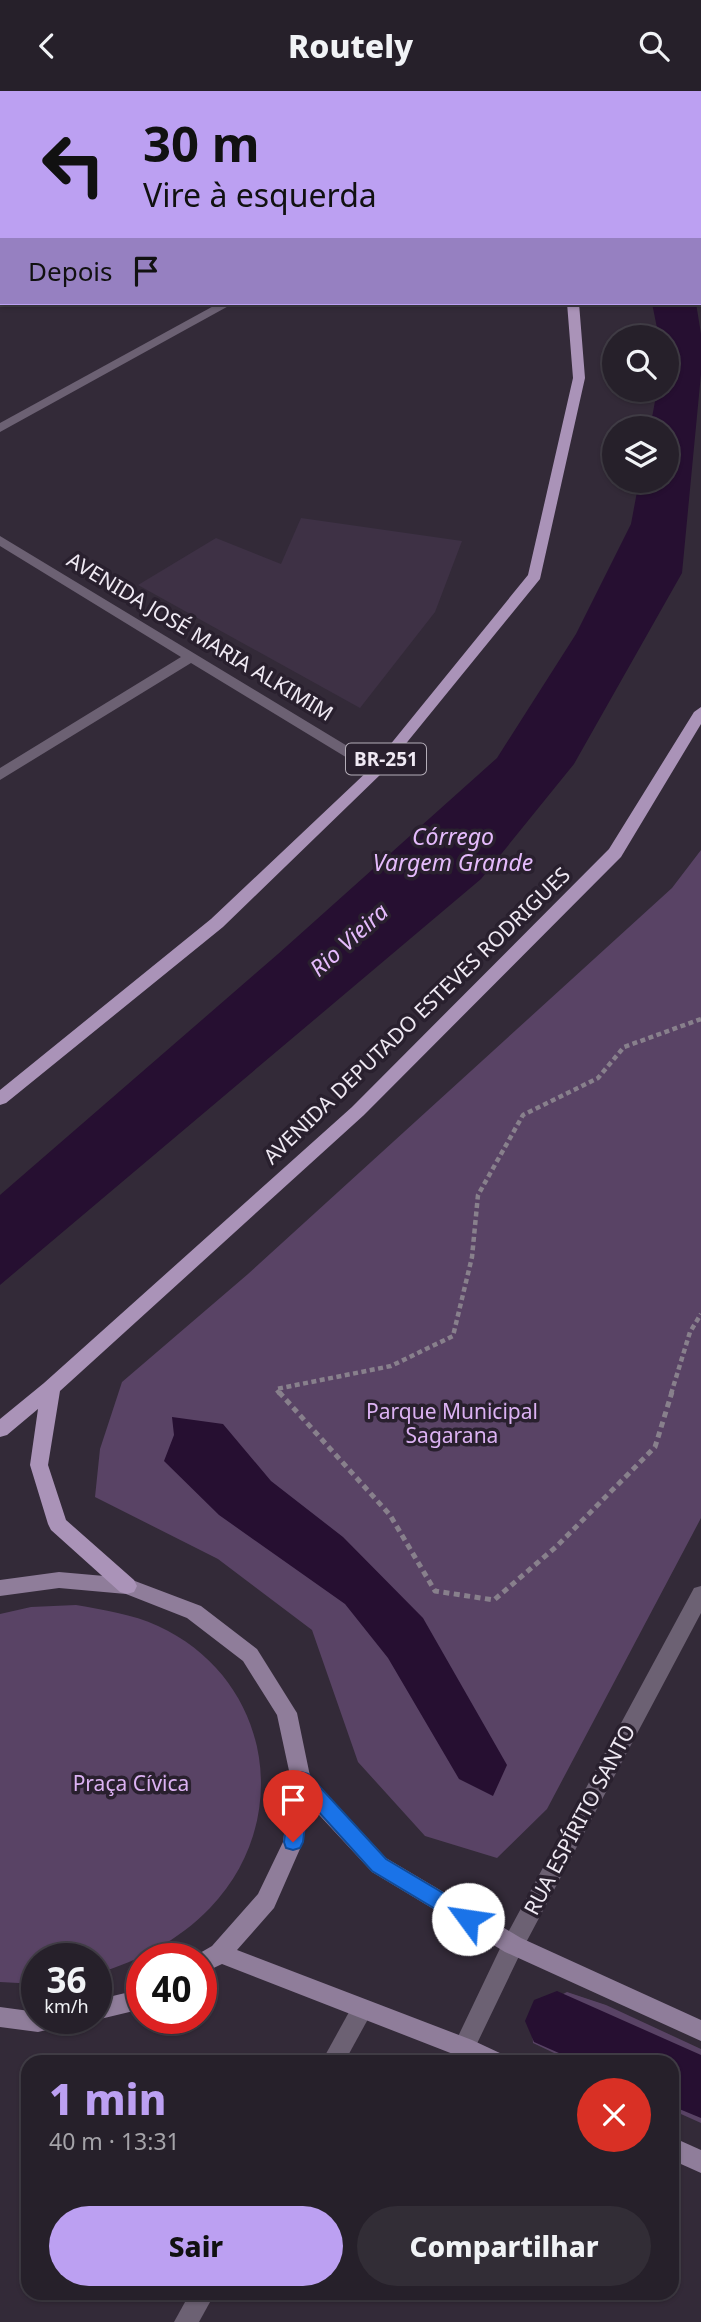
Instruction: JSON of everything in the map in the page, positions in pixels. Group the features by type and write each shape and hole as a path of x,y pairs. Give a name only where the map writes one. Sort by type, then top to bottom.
{"main road":[{"name":"BR-251","path":"0,1099 217,923 377,770 535,576 579,378 573,305"},
{"name":"AVENIDA DEPUTADO ESTEVES RODRIGUES","path":"0,1430 51,1388 358,1111 615,853 701,712"},
{"path":"51,1388 39,1465 58,1524 127,1586"}],"street":[{"path":"0,428 224,305"},
{"name":"AVENIDA JOSÉ MARIA ALKIMIM","path":"0,540 377,770"},
{"path":"0,775 191,657"},
{"path":"0,1588 59,1580 127,1586 194,1612 250,1655 287,1713 301,1780 293,1842 266,1901 217,1952"},
{"name":"RUA ESPÍRITO SANTO","path":"464,2047 513,1945 701,1594"},
{"path":"301,1780 379,1865 513,1945 701,2031"},
{"path":"217,1960 481,2055"},
{"path":"336,2055 362,2010"},
{"path":"0,2017 21,2020"},
{"path":"679,2151 701,2162"},
{"path":"186,2322 199,2300"}],"path":[{"path":"701,1019 624,1047 598,1079 523,1115 478,1195 472,1257 453,1336 391,1366 276,1389 390,1515 435,1591 494,1600 557,1546 655,1447 690,1332 701,1314"}],"shaded area":[{"path":"301,518 462,541 435,612 360,708 138,585 216,538 281,564"}],"green space":[{"name":"Parque Municipal Sagarana","path":"701,850 701,1518 547,1809 497,1858 425,1836 358,1762 312,1630 218,1559 95,1497 100,1449 122,1382 248,1274 672,888"},
{"name":"Praça Cívica","path":"76,1605 128,1615 158,1626 196,1649 226,1679 247,1715 258,1753 261,1793 254,1834 237,1872 210,1908 185,1930 166,1943 126,1943 126,1963 112,1968 112,1943 21,1943 21,1983 0,1982 0,1614 31,1607"},
{"path":"567,1992 606,2005 701,2049 701,2123 679,2113 679,2055 558,2055 533,2043 531,2010"}],"water":[{"name":"Córrego Vargem Grande","path":"652,305 696,305 701,334 701,374 682,573 574,764 481,879 0,1285 0,1195 278,954 497,758 576,634 631,524 637,493 679,493 679,416 652,416 655,402 679,402 679,325 656,325"},
{"path":"172,1417 223,1424 271,1481 343,1537 423,1618 507,1765 493,1796 459,1779 388,1658 345,1604 219,1515 164,1461 174,1435"}],"waterway":[{"path":"557,2021 633,2055"},
{"path":"679,2077 701,2087"}],"route":[{"path":"293,1842 301,1780 379,1865 468,1919"}],"water label":[{"name":"Rio Vieira","path":"349,940"}]}
